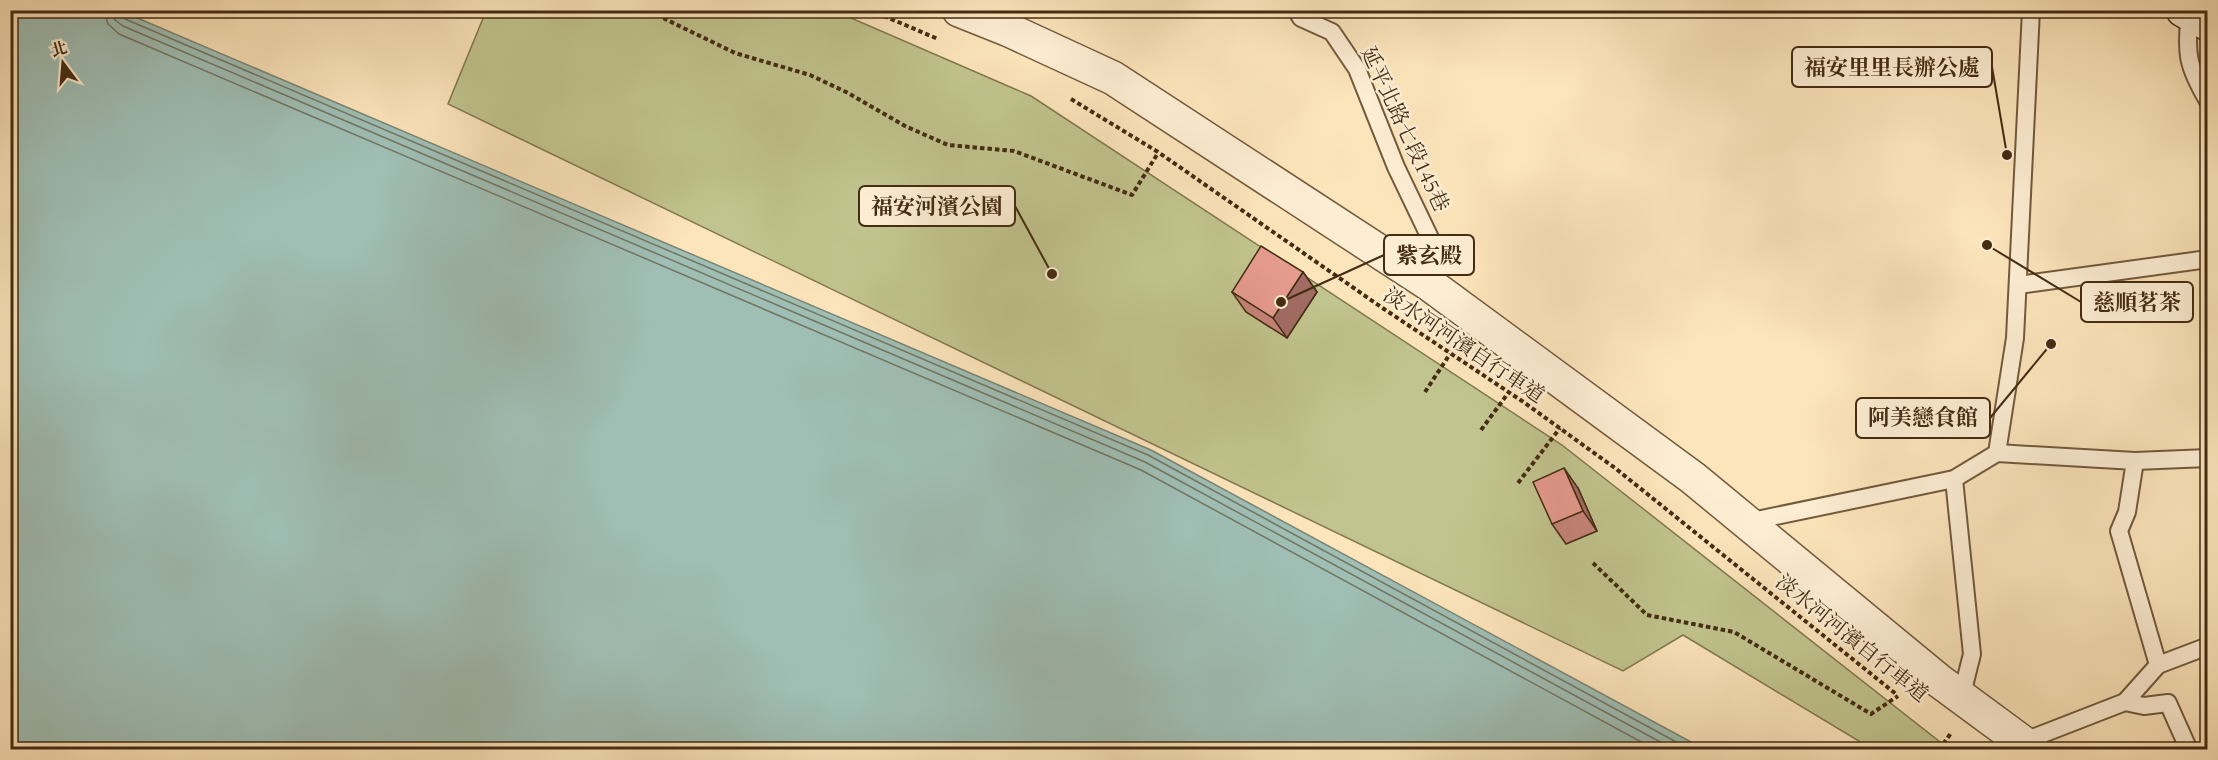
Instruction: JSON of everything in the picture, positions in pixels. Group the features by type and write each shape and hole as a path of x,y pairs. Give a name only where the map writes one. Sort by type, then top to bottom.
{"street":[{"path":"959,10 1009,30 1113,78 1429,284 1618,422 1747,522 1938,680 2027,746"}],"lane":[{"name":"延平北路七段145巷","path":"1296,10 1301,18 1332,32 1358,69 1396,167 1443,265 1429,284"},
{"path":"1997,453 2015,338 2031,10"},
{"path":"2194,16 2187,42 2192,75 2208,101"},
{"path":"2018,285 2208,259"},
{"path":"1747,522 1954,479 1997,453 2135,461 2208,458"},
{"path":"2135,461 2127,512 2119,531 2158,665"},
{"path":"1954,479 1972,654 1961,698"},
{"path":"2027,746 2126,702 2158,665 2208,646"},
{"path":"2126,702 2144,706 2168,703 2189,750"}],"path":[{"path":"668,10 664,19 735,54 810,75 846,92 905,126 948,145 1014,151 1132,195 1158,153"},
{"path":"870,10 944,42"},
{"name":"淡水河河濱自行車道","path":"1070,99 1158,153 1509,392 1615,468 1907,702"},
{"path":"1425,392 1450,354"},
{"path":"1481,430 1509,392"},
{"path":"1518,483 1559,429"},
{"path":"1593,563 1647,615 1734,632 1871,714 1898,696"},
{"path":"1939,750 1950,735 1942,729"}],"green space":[{"path":"486,11 835,11 1031,96 1562,445 1949,749 1872,749 1683,635 1623,671 448,104"}],"water":[{"path":"10,11 121,11 1151,450 1704,749 11,749"}],"building":[{"path":"1261,246 1303,272 1273,318 1232,292"},
{"path":"1564,468 1583,511 1552,524 1533,482"}],"place":[{"name":"福安里里長辦公處","path":"2007,155"},
{"name":"慈順茗茶","path":"1987,245"},
{"name":"福安河濱公園","path":"1052,274"},
{"name":"紫玄殿","path":"1281,302"},
{"name":"阿美戀食館","path":"2051,344"}]}
